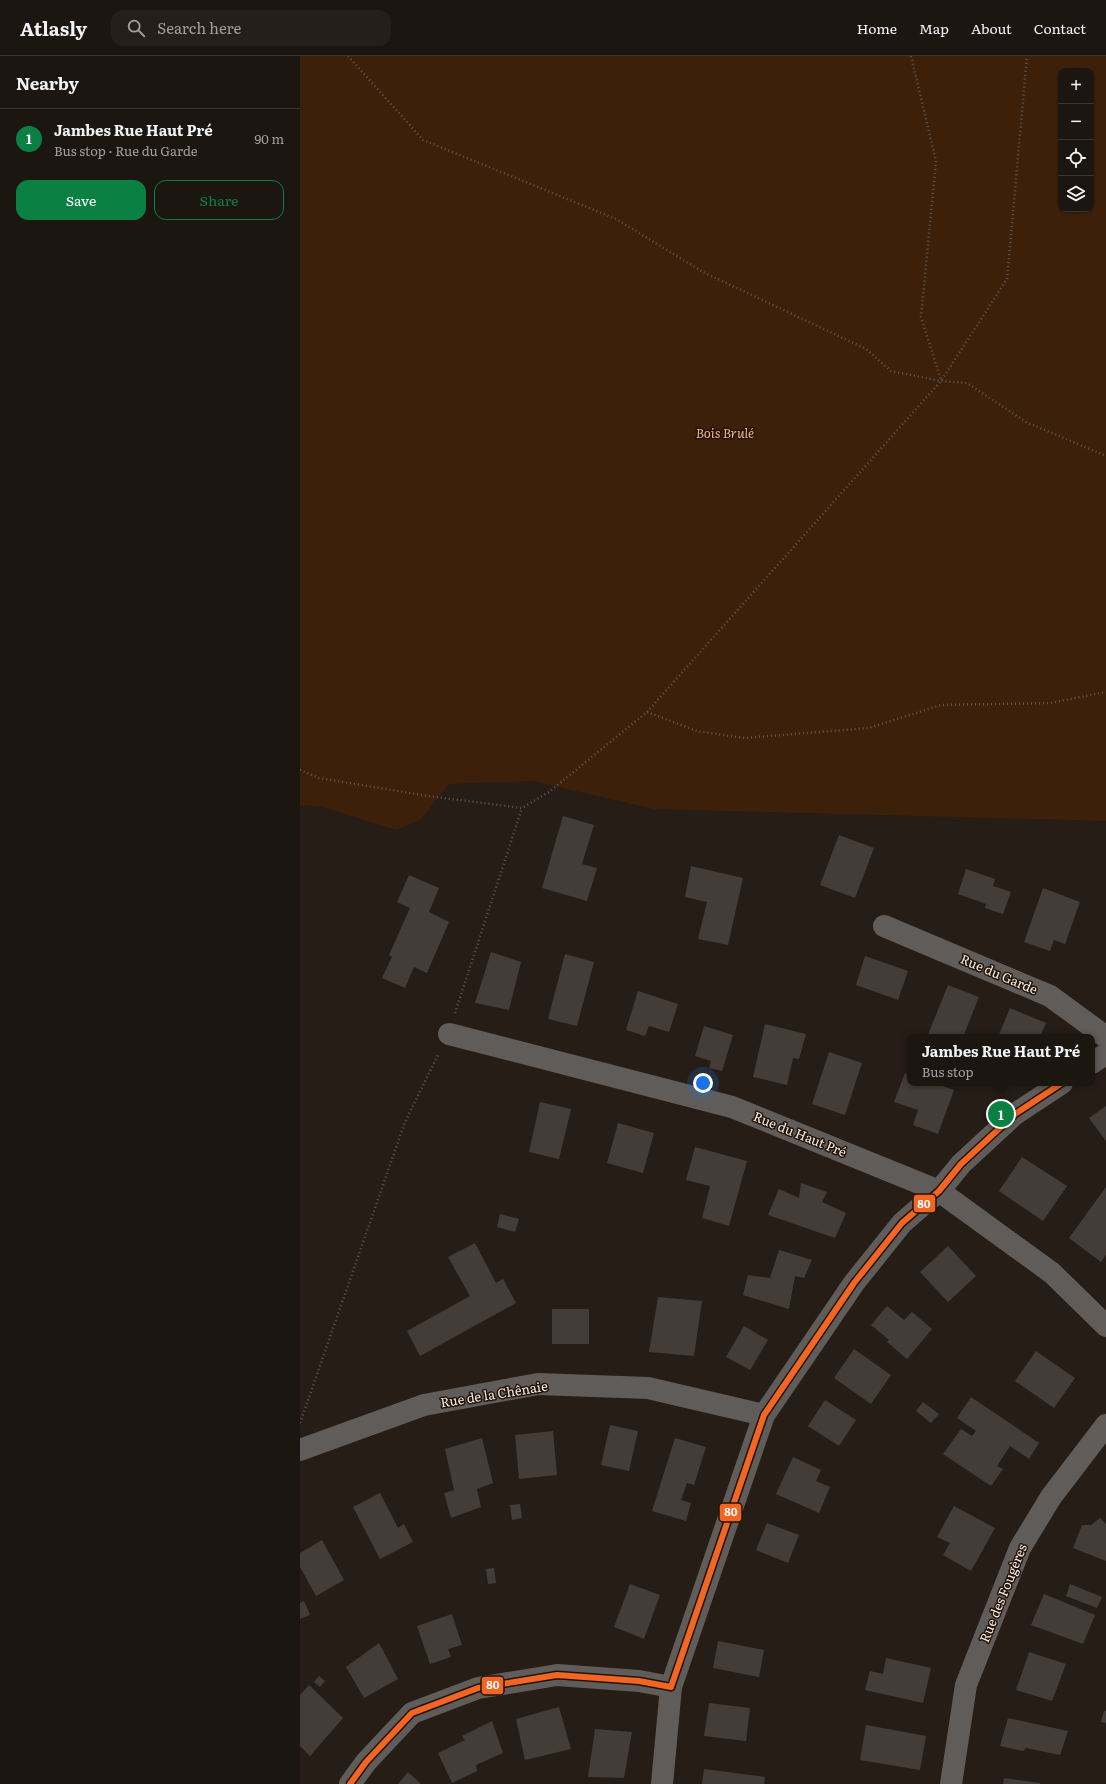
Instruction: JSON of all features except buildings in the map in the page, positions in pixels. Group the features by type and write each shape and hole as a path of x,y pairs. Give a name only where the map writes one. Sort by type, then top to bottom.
{"street":[{"name":"Rue du Garde","path":"884,926 1050,996 1106,1037"},
{"name":"Rue du Haut Pré","path":"449,1034 732,1106 939,1191 1052,1273 1106,1326"},
{"path":"1095,1061 1106,1054"},
{"path":"662,1784 671,1687 764,1415 854,1283 902,1223 939,1191 960,1164 1015,1114 1057,1086"},
{"name":"Rue de la Chênaie","path":"300,1450 424,1405 538,1384 648,1388 764,1415"},
{"name":"Rue des Fougères","path":"951,1784 966,1685 1020,1548 1051,1497 1106,1425"},
{"path":"350,1784 366,1762 412,1712 478,1688 557,1676 639,1681 671,1687"}],"path":[{"path":"348,56 423,140 616,219 703,272 866,349 891,372 941,381 967,383 1026,422 1106,456"},
{"path":"911,56 936,161 921,317 941,381"},
{"path":"300,770 319,778 428,796 522,808 549,792 647,712 941,381 1006,279 1027,56"},
{"path":"647,712 697,731 744,738 869,728 942,705 1050,703 1106,692"},
{"path":"300,1423 405,1122 449,1034 522,808"}],"green space":[{"name":"Bois Brulé","path":"300,56 1106,56 1106,821 654,809 533,781 449,784 421,819 396,830 320,806 300,805"}],"transit line":[{"name":"80","path":"671,1687 764,1415 854,1283 902,1223 939,1191 961,1164 1015,1114 1057,1086"},
{"name":"80","path":"350,1784 366,1762 412,1713 478,1688 557,1675 639,1681 671,1687"}],"place":[{"name":"Jambes Rue Haut Pré","path":"1001,1114"}]}
